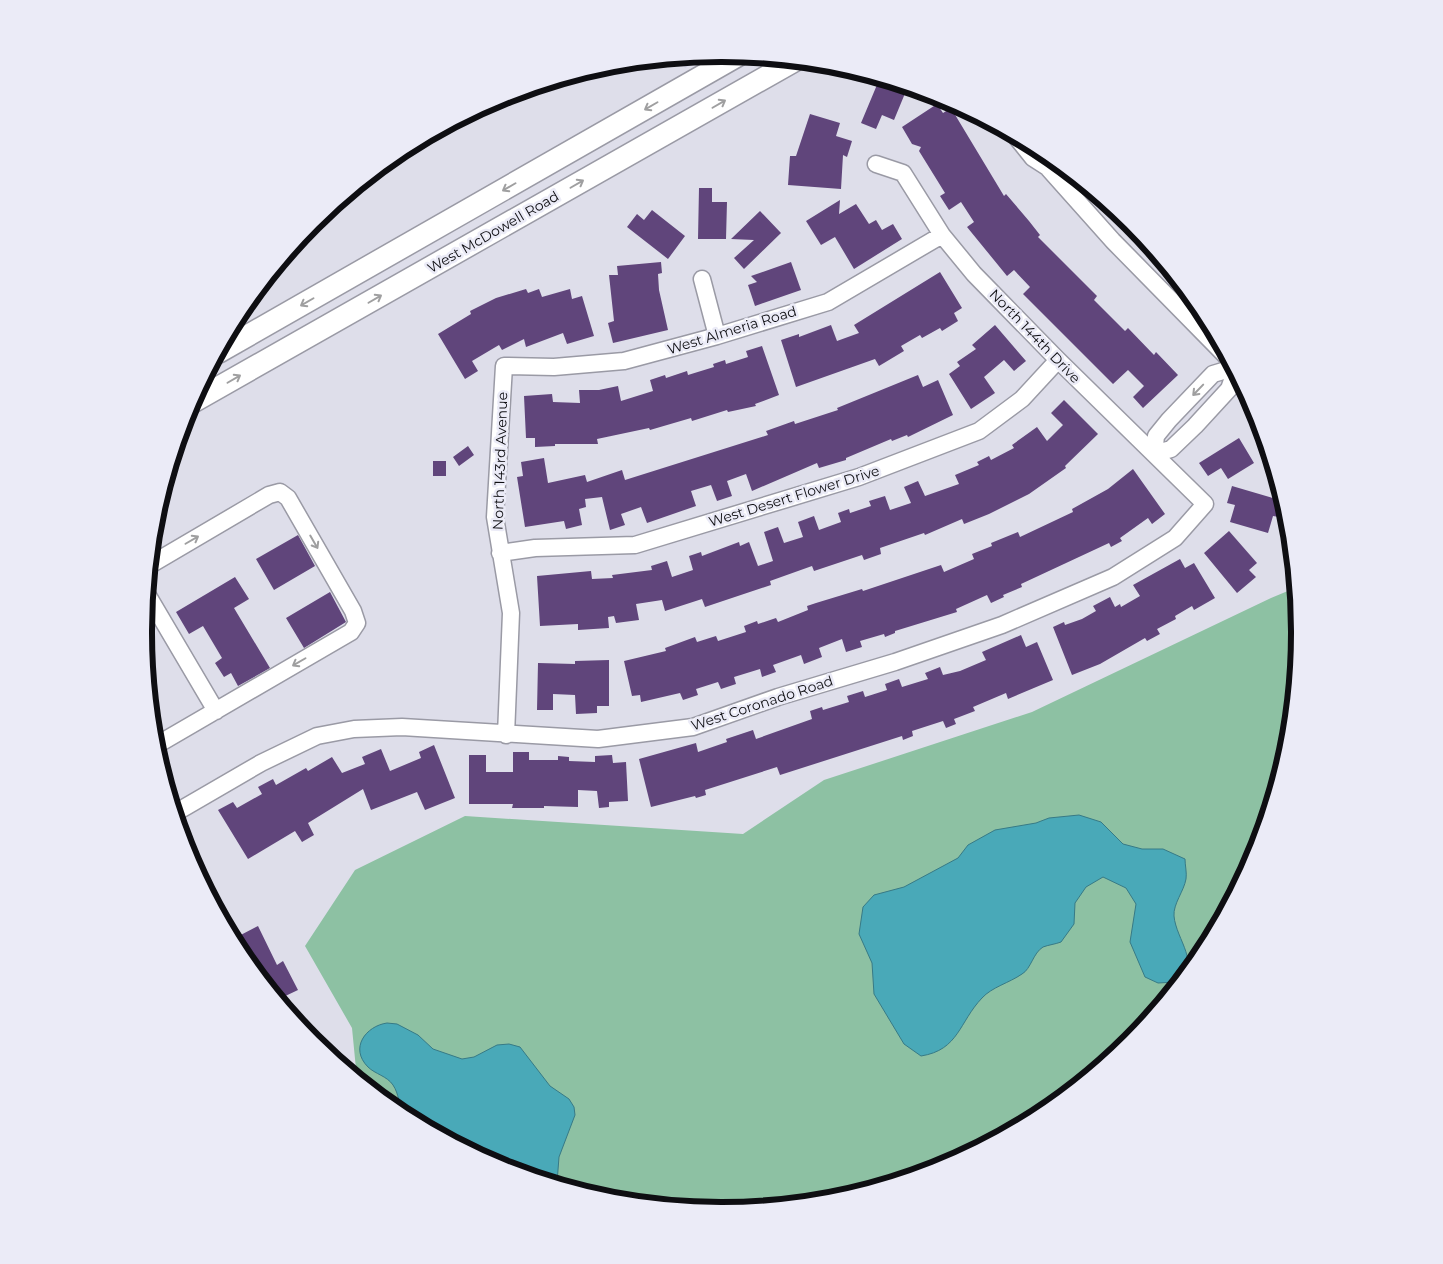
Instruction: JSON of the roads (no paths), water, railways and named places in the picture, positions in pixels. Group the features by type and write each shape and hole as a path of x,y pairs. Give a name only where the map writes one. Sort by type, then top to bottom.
{"main road":[{"path":"228,347 728,62"},
{"name":"West McDowell Road","path":"204,396 785,66"}],"street":[{"name":"North 144th Drive","path":"876,164 903,173 942,235 974,274 1058,360 1205,504"},
{"path":"1054,170 1113,241 1211,341"},
{"name":"West Almeria Road","path":"504,366 554,367 624,361 717,336 828,302 942,235"},
{"path":"702,279 717,336"},
{"name":"West Desert Flower Drive","path":"500,553 536,548 635,545 859,478 926,453 979,430 1022,399 1058,360"},
{"name":"North 143rd Avenue","path":"504,366 495,517 511,613 506,735"},
{"path":"1227,370 1213,374 1178,410 1156,436 1154,454 1171,448 1195,426 1229,389 1232,380"},
{"path":"1178,410 1195,426"},
{"path":"157,561 270,495 280,492 288,498 353,610 357,624 351,632 163,742"},
{"name":"West Coronado Road","path":"181,811 261,763 317,736 354,729 402,727 506,735 598,738 693,727 778,697 895,662 1002,625 1113,578 1175,538 1205,504"},
{"path":"153,604 216,711"}],"water":[{"path":"1079,815 1101,822 1123,844 1142,849 1163,849 1185,859 1186,879 1175,907 1174,916 1188,958 1170,982 1158,983 1145,977 1130,942 1136,904 1126,888 1103,877 1086,887 1075,903 1074,924 1061,942 1043,947 1025,972 986,994 974,1007 957,1034 943,1048 934,1053 921,1056 904,1044 874,994 872,963 859,934 863,907 874,895 904,887 958,858 968,845 995,830 1036,823 1049,818"},
{"path":"387,1023 397,1024 418,1035 433,1049 462,1059 474,1057 497,1045 509,1044 520,1047 550,1086 569,1099 574,1107 575,1115 559,1157 557,1177 504,1158 470,1143 400,1102 393,1085 388,1079 368,1067 362,1060 360,1053 362,1039 372,1028"}]}
